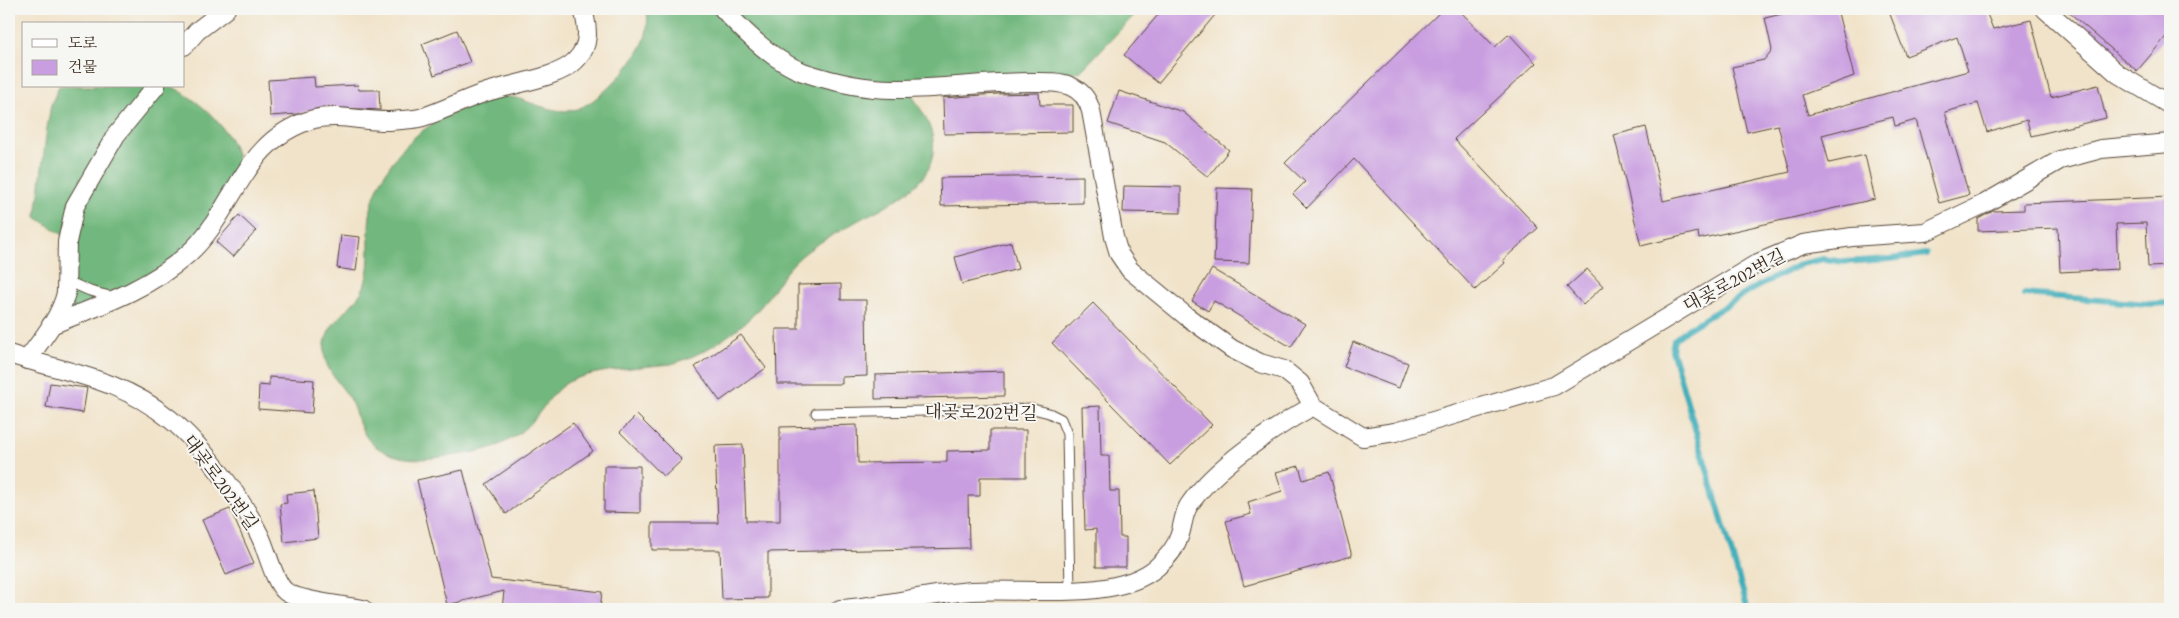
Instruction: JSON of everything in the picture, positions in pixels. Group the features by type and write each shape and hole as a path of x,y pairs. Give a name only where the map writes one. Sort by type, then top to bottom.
{"street":[{"path":"185,45 197,31 226,9"},
{"path":"51,325 120,298 162,275 189,253 210,228 251,162 263,148 284,132 315,119 344,118 388,121 422,117 487,92 563,71 575,62 584,51 588,36 583,9"},
{"name":"대곶로202번길","path":"723,9 777,58 802,71 826,78 871,87 900,89 1016,82 1053,82 1069,85 1088,100 1114,236 1119,254 1130,270 1186,316 1232,349 1260,363 1284,370 1300,383 1313,406 1363,436 1395,432 1554,386 1758,263 1803,244 1852,236 1925,232 1984,204 2060,160 2101,149 2170,143"},
{"path":"2045,9 2118,74 2170,105"},
{"path":"27,360 51,325 64,300 66,242 75,206 116,135 154,88"},
{"name":"대곶로202번길","path":"9,354 95,378 124,390 169,418 199,448 243,506 260,535 278,582 285,591 298,597 363,609"},
{"path":"840,609 973,591 1070,591 1116,586 1140,578 1155,569 1171,553 1179,539 1186,509 1198,491 1281,424 1313,406"}],"lane":[{"path":"66,281 90,291 120,298"},
{"name":"대곶로202번길","path":"816,413 1033,409 1049,413 1061,419 1067,434 1070,591"}],"green space":[{"path":"647,9 1140,9 1081,71 1068,75 941,75 917,78 906,85 928,122 931,132 933,153 925,174 918,183 899,198 808,251 785,273 754,314 721,341 695,355 671,364 600,372 574,379 560,387 523,430 494,447 461,454 419,459 403,458 381,450 368,440 348,396 328,366 324,352 332,327 337,319 356,300 365,284 372,204 386,171 417,135 450,114 479,102 505,97 516,98 559,111 567,111 574,110 594,100 614,82 638,52 646,35"},
{"path":"58,88 174,88 195,101 216,120 232,144 237,157 239,171 199,236 151,276 67,314 72,241 36,217 51,105"}],"building":[{"path":"1163,9 1220,9 1158,83 1124,55"},
{"path":"1443,9 1458,9 1495,47 1509,34 1536,63 1454,139 1538,228 1503,260 1505,263 1475,290 1354,159 1307,208 1293,194 1305,182 1285,163"},
{"path":"1803,9 1837,9 1854,76 1802,95 1808,115 1968,71 1957,37 1906,56 1888,9 1985,9 1993,29 2031,20 2051,97 2098,85 2106,118 2031,136 2027,120 1987,132 1978,103 1945,112 1969,195 1939,203 1916,120 1895,126 1893,117 1822,135 1829,163 1865,155 1875,199 1699,239 1698,232 1641,246 1614,135 1646,127 1663,201 1790,172 1778,125 1747,132 1732,67 1764,60 1772,50 1765,18"},
{"path":"2065,9 2170,9 2170,32 2137,71"},
{"path":"457,30 470,62 434,75 422,44"},
{"path":"314,77 315,87 358,85 359,90 379,90 380,110 323,107 298,114 270,116 268,80"},
{"path":"1119,91 1183,112 1229,150 1208,177 1165,142 1108,123"},
{"path":"1039,93 1040,105 1073,105 1073,132 944,134 943,98"},
{"path":"1083,176 1083,203 941,206 940,178"},
{"path":"1124,186 1181,187 1181,213 1123,212"},
{"path":"1217,188 1252,189 1249,263 1214,262"},
{"path":"2170,197 2170,266 2148,267 2146,223 2116,224 2118,269 2060,272 2058,228 1978,231 1978,219 1993,211 2024,210 2024,203"},
{"path":"239,215 256,231 233,257 216,242"},
{"path":"341,235 360,237 356,271 337,268"},
{"path":"1011,242 1018,269 962,284 955,257"},
{"path":"1212,269 1305,324 1291,347 1214,301 1208,311 1192,301"},
{"path":"1587,269 1603,286 1583,305 1567,287"},
{"path":"841,284 841,300 866,300 867,376 842,377 842,384 777,384 776,329 798,329 798,285"},
{"path":"1093,303 1212,425 1170,465 1052,343"},
{"path":"741,335 766,368 720,401 695,367"},
{"path":"1353,342 1408,363 1399,388 1344,367"},
{"path":"1004,371 1004,396 875,399 875,375"},
{"path":"269,377 314,380 312,413 258,409 259,385 269,386"},
{"path":"50,383 87,388 83,413 46,407"},
{"path":"1100,406 1101,456 1109,456 1110,491 1119,491 1120,537 1126,537 1126,567 1096,567 1096,529 1085,530 1082,407"},
{"path":"637,415 682,460 664,477 620,432"},
{"path":"573,423 593,451 506,514 486,484"},
{"path":"857,425 858,463 947,462 947,451 990,450 990,430 1026,430 1026,477 980,477 980,496 968,496 969,548 768,552 768,598 722,599 720,550 652,550 652,523 718,523 715,446 743,445 746,521 780,521 780,427"},
{"path":"604,466 640,466 640,513 604,512"},
{"path":"1299,466 1303,480 1329,472 1352,556 1244,586 1226,521 1251,514 1248,502 1282,491 1276,472"},
{"path":"463,470 491,579 602,592 600,609 502,609 504,591 447,605 417,480"},
{"path":"314,491 318,538 284,542 280,504 287,503 286,494"},
{"path":"230,509 254,563 226,575 202,520"}],"waterway":[{"path":"1748,609 1672,350 1674,340 1686,330 1758,286 1801,264 1824,259 1844,262 1926,254"},
{"path":"2024,294 2149,304 2170,303"},
{"path":"1206,609 1210,606"}]}
